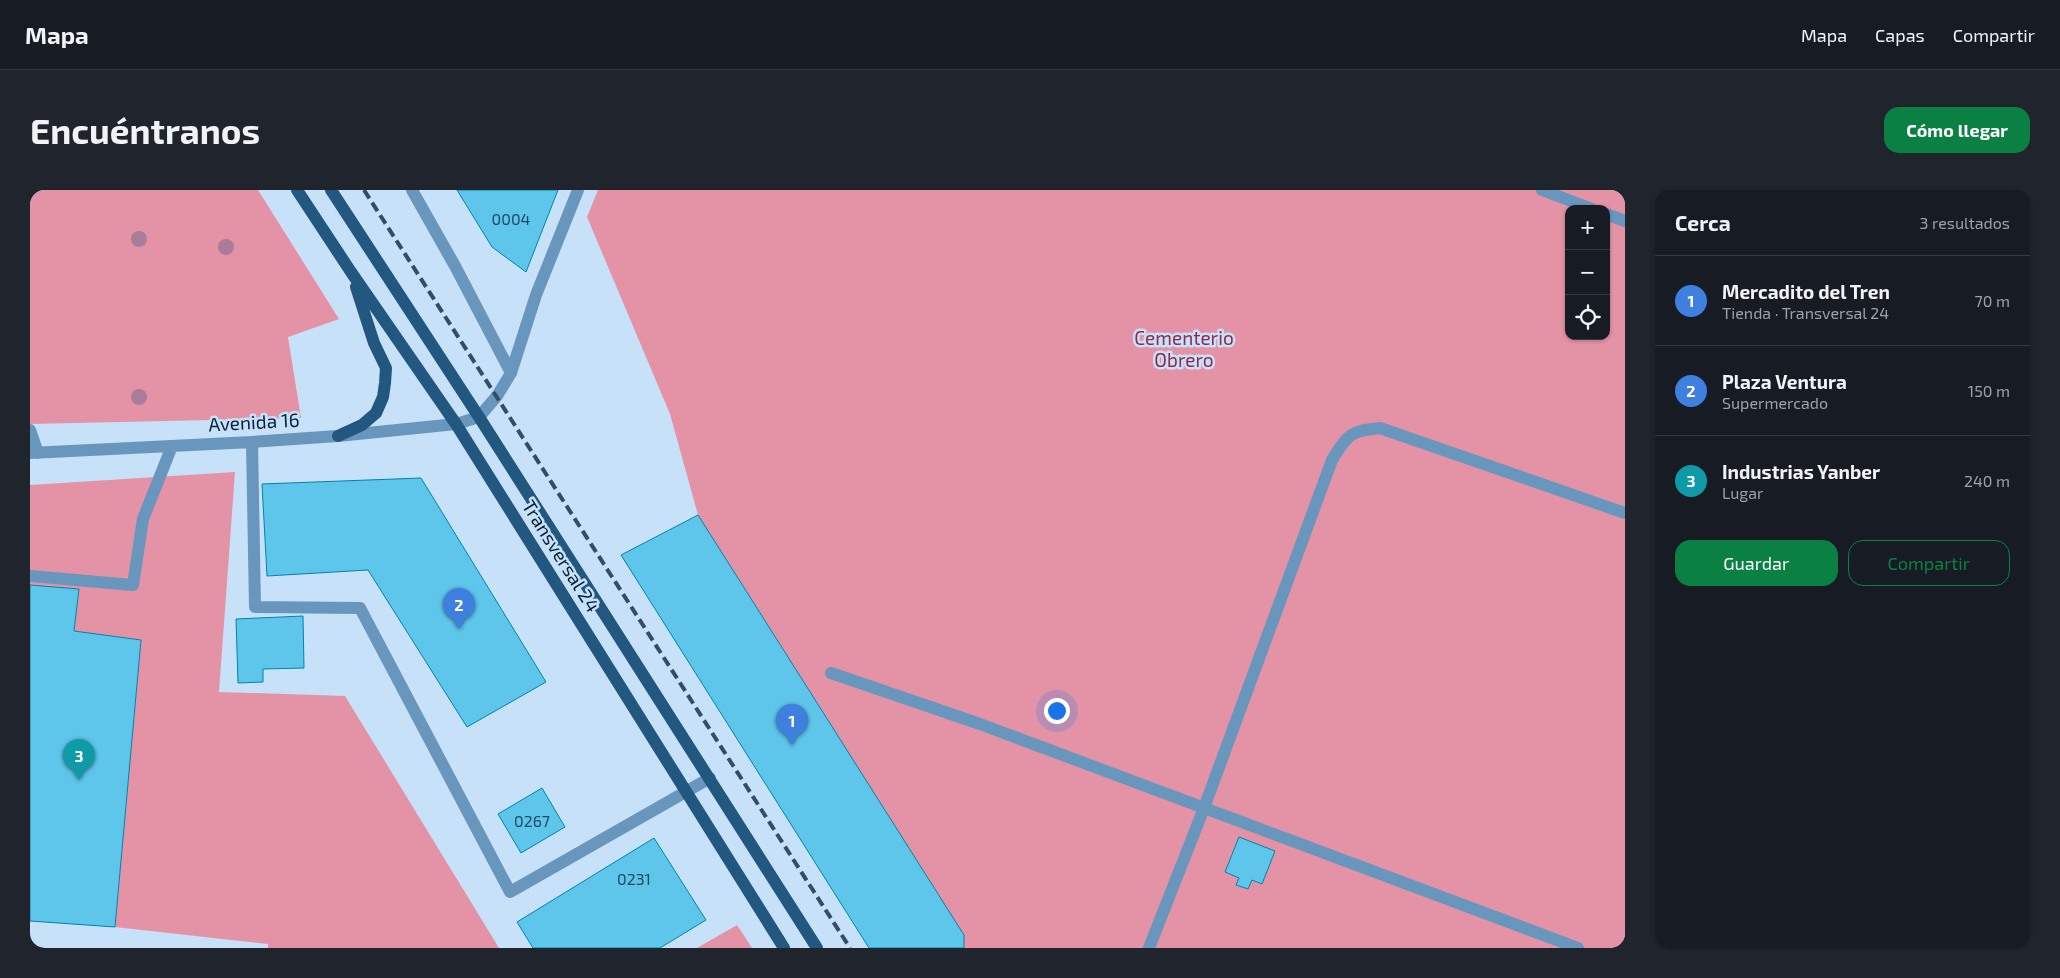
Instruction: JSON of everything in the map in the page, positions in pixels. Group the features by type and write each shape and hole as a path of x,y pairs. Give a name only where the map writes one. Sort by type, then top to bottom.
{"main road":[{"name":"Transversal 24","path":"297,190 456,424 784,948"},
{"name":"Transversal 24","path":"331,190 479,417 817,948"},
{"path":"338,436 362,425 376,413 385,383 386,368 374,343 351,272"}],"street":[{"path":"412,190 512,373"},
{"path":"479,417 497,396 512,373 536,295 578,190"},
{"path":"1542,190 1581,205"},
{"path":"1610,215 1625,221"},
{"name":"Avenida 16","path":"34,453 338,436 456,424 479,417"},
{"path":"1149,948 1204,808 1332,460 1346,438 1360,430 1380,428 1625,513"},
{"path":"30,430 34,453"},
{"path":"252,442 255,607 360,608 510,892 710,778"},
{"path":"30,576 133,585 143,519 172,446"},
{"path":"830,673 980,724 1578,948"}],"green space":[{"path":"30,190 258,190 339,319 288,337 301,418 30,424"},
{"name":"Cementerio Obrero","path":"598,190 1625,190 1625,948 964,948 963,935 698,515 670,414 587,217"},
{"path":"235,472 219,692 345,696 499,948 268,948 268,944 115,927 141,640 74,631 79,589 30,585 30,485"},
{"path":"737,925 752,948 697,948"}],"building":[{"path":"457,190 558,190 526,272 492,247"},
{"path":"421,478 546,682 467,727 368,570 267,576 262,484"},
{"path":"698,515 964,935 964,948 869,948 621,555"},
{"path":"30,585 79,589 74,631 141,640 115,927 30,921"},
{"path":"303,616 304,668 263,669 263,682 238,683 236,619"},
{"path":"542,788 565,827 521,853 498,814"},
{"path":"1239,837 1275,851 1262,884 1252,880 1248,889 1236,885 1239,878 1225,872"},
{"path":"654,838 706,920 660,948 533,948 517,922"}],"railway":[{"path":"364,190 850,948"}],"place":[{"name":"Plaza Ventura","path":"459,629"},
{"name":"Mercadito del Tren","path":"792,745"},
{"name":"Industrias Yanber","path":"79,780"}]}
